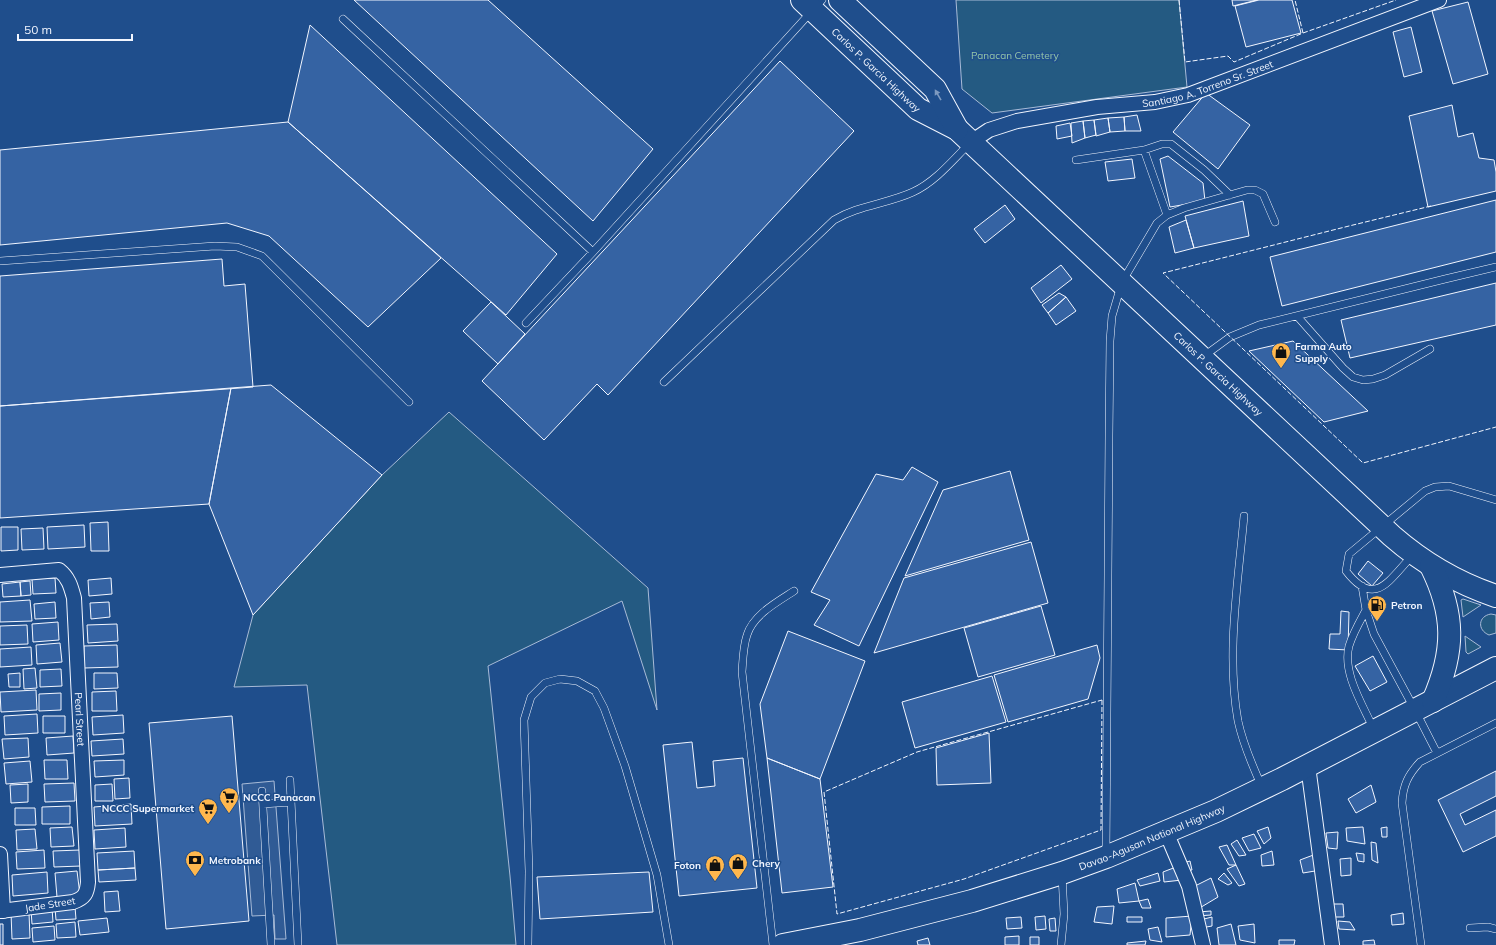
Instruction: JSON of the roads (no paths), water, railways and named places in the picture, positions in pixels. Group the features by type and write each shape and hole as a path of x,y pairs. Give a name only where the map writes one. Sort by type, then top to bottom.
{"main road":[{"name":"Carlos P. Garcia Highway","path":"840,0 934,89 964,136"},
{"name":"Carlos P. Garcia Highway","path":"812,3 918,109 964,136 1202,357 1382,528 1422,560 1460,582 1496,596"},
{"path":"1422,560 1444,597 1449,628 1449,644 1446,662 1439,686 1424,705"},
{"name":"Davao-Agusan National Highway","path":"783,945 860,930 972,901 1062,873 1106,857 1216,811 1262,789 1496,668"}],"street":[{"name":"Santiago A. Torreno Sr. Street","path":"964,136 1017,121 1098,107 1155,102 1188,95 1439,0"},
{"name":"Pearl Street","path":"0,574 59,570 66,576 71,586 74,598 88,882"},
{"path":"1308,766 1332,945"},
{"path":"1166,832 1189,886 1203,945"},
{"path":"0,854 2,911"},
{"name":"Jade Street","path":"2,911 73,902 82,899 87,893 88,882"}],"lane":[{"path":"526,323 593,252 812,3"},
{"path":"343,19 593,252"},
{"path":"664,382 834,220 847,212 902,196 926,185 964,136"},
{"path":"1076,160 1144,150 1162,144 1171,144 1204,170 1230,195"},
{"path":"1144,150 1167,215"},
{"path":"1106,857 1110,341 1112,316 1122,282 1157,223 1167,215 1184,208 1247,190 1256,190 1263,194 1274,222"},
{"path":"0,261 215,246 237,247 262,256 409,402"},
{"path":"1202,357 1230,337 1259,325 1444,278 1496,267"},
{"path":"1297,316 1343,368 1353,377 1363,380 1374,379 1385,375 1430,349"},
{"path":"1422,560 1377,590 1369,590 1362,586 1346,571 1349,554 1425,491 1435,487 1449,486 1496,500"},
{"path":"1244,516 1232,655 1238,721 1246,749 1262,789"},
{"path":"1362,586 1366,610 1374,634 1424,705 1437,753"},
{"path":"773,945 742,672 743,649 747,633 755,620 794,591"},
{"path":"1366,610 1354,632 1349,646 1347,660 1349,674 1375,731"},
{"path":"528,945 529,871 524,720 531,696 545,684 560,679 577,681 595,691 604,708 625,766 657,875 669,945"},
{"path":"1421,945 1402,803 1402,791 1405,782 1420,762 1496,723"},
{"path":"290,780 298,945"},
{"path":"262,791 271,945"},
{"path":"263,804 291,802"},
{"path":"1061,945 1064,914 1062,873"},
{"path":"1470,928 1488,927 1496,929"}],"place":[{"name":"Farma Auto Supply","path":"1281,369"},
{"name":"Petron","path":"1377,622"},
{"name":"NCCC Panacan","path":"229,814"},
{"name":"NCCC Supermarket","path":"208,825"},
{"name":"Metrobank","path":"195,877"},
{"name":"Chery","path":"738,880"},
{"name":"Foton","path":"715,882"}],"park label":[{"name":"Panacan Cemetery","path":"1015,55"}]}
